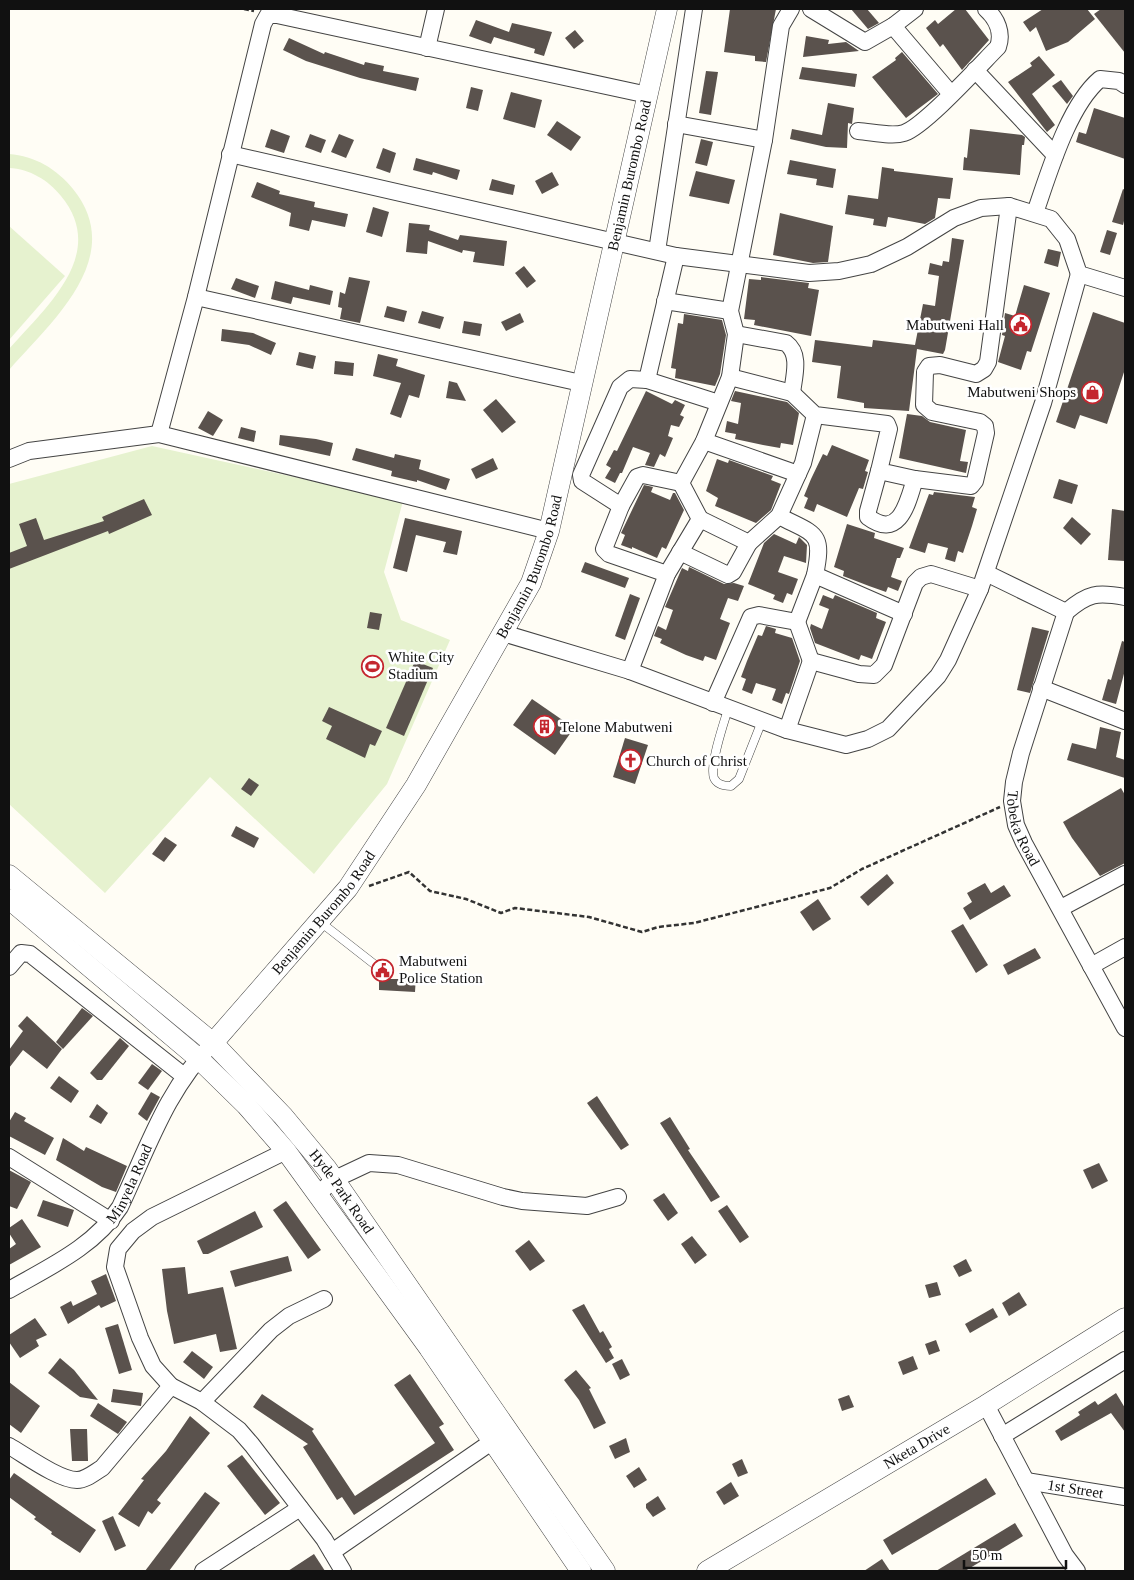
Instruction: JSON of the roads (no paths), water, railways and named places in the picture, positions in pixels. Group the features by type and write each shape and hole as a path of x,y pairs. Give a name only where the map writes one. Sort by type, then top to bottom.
{"street":[{"path":"427,48 436,9"},
{"name":"Benjamin Burombo Road","path":"213,1043 348,888 416,785 530,583 548,530 667,9"},
{"path":"657,251 694,9"},
{"path":"681,484 704,441 730,377 736,334 730,311 764,140 781,26 791,9"},
{"path":"811,9 865,42 893,26 915,9"},
{"path":"858,131 903,134 918,125 951,94 998,47 1001,40 994,17 986,9"},
{"path":"159,434 196,297 262,24 268,15 277,15 648,95"},
{"path":"893,26 951,94"},
{"path":"975,70 1055,155"},
{"path":"1035,213 1055,155 1087,90 1100,80 1123,80"},
{"path":"676,124 764,140"},
{"path":"230,154 613,240 676,256 809,273 839,271 870,264 907,247 954,218 981,208 1009,206 1035,213 1051,219 1067,239 1079,274 1043,403 986,573 948,660 938,676 888,728 868,739 846,745 787,730 630,671 503,633"},
{"path":"879,471 914,479 966,486 971,486 975,481 986,433 985,426 980,422 932,412 926,409 924,405 925,372 929,366 940,365 976,374 984,369 988,362 1009,206"},
{"path":"647,380 676,256"},
{"path":"1079,274 1125,288"},
{"path":"196,297 581,383"},
{"path":"665,301 730,311"},
{"path":"736,334 786,343 792,348 796,355 792,393"},
{"path":"730,377 792,393 815,415 887,424 889,429 868,511 868,517 875,522 892,523 900,518 905,510 914,479"},
{"path":"621,506 582,481 581,475 620,387 630,380 647,380 719,403"},
{"path":"680,552 728,575 733,572 749,543 779,516 798,474 815,415"},
{"path":"9,459 29,451 159,434 548,530"},
{"path":"704,441 798,474"},
{"path":"667,574 609,554 604,549 621,506 637,477 643,475 681,484 700,519 749,543"},
{"path":"779,516 814,535 819,543 820,552 815,575 797,622 811,661 787,730"},
{"path":"630,671 667,574 700,519"},
{"path":"986,573 1066,612 1083,598 1103,593 1125,597"},
{"path":"811,661 859,674 874,675 884,664 914,584 921,577 930,574 980,589"},
{"path":"815,575 904,614"},
{"name":"Tobeka Road","path":"1066,612 1021,753 1012,801 1019,831 1124,1024"},
{"path":"721,706 746,625 751,618 759,615 797,622"},
{"path":"1041,688 1125,721"},
{"path":"1061,908 1125,874"},
{"name":"Hyde Park Road","path":"9,875 213,1043 283,1116 335,1179 500,1435 581,1571"},
{"name":"Hyde Park Road","path":"9,899 198,1058 246,1105 319,1193 500,1435 605,1571"},
{"path":"1091,966 1125,947"},
{"path":"9,967 21,953 30,954 184,1076"},
{"name":"Minyela Road","path":"9,1290 70,1256 94,1238 111,1221 120,1207 168,1100 198,1058 213,1043"},
{"path":"286,1151 152,1217 133,1231 118,1249 115,1267 140,1338 153,1366 171,1386 202,1402 248,1440 332,1552 343,1571"},
{"path":"9,1157 111,1221"},
{"path":"319,1193 335,1179 369,1163 398,1165 522,1201 587,1206 618,1196"},
{"path":"202,1402 271,1330 289,1316 324,1299"},
{"name":"Nketa Drive","path":"707,1571 986,1405 1125,1318"},
{"path":"1002,1436 1125,1360"},
{"path":"9,1446 64,1476 77,1480 89,1476 102,1468 171,1386"},
{"path":"986,1405 1065,1555 1077,1571"},
{"path":"332,1552 500,1435"},
{"name":"1st Street","path":"1026,1481 1125,1497"},
{"path":"203,1571 300,1508"}],"lane":[{"path":"721,706 713,768 715,779 721,785 731,786 739,779 762,721"},
{"path":"319,921 374,964"}],"place":[{"name":"Mabutweni Hall","path":"1020,325"},
{"name":"Mabutweni Shops","path":"1092,392"},
{"name":"White City Stadium","path":"372,666"},
{"name":"Telone Mabutweni","path":"544,727"},
{"name":"Church of Christ","path":"630,761"},
{"name":"Mabutweni Police Station","path":"383,970"}]}
